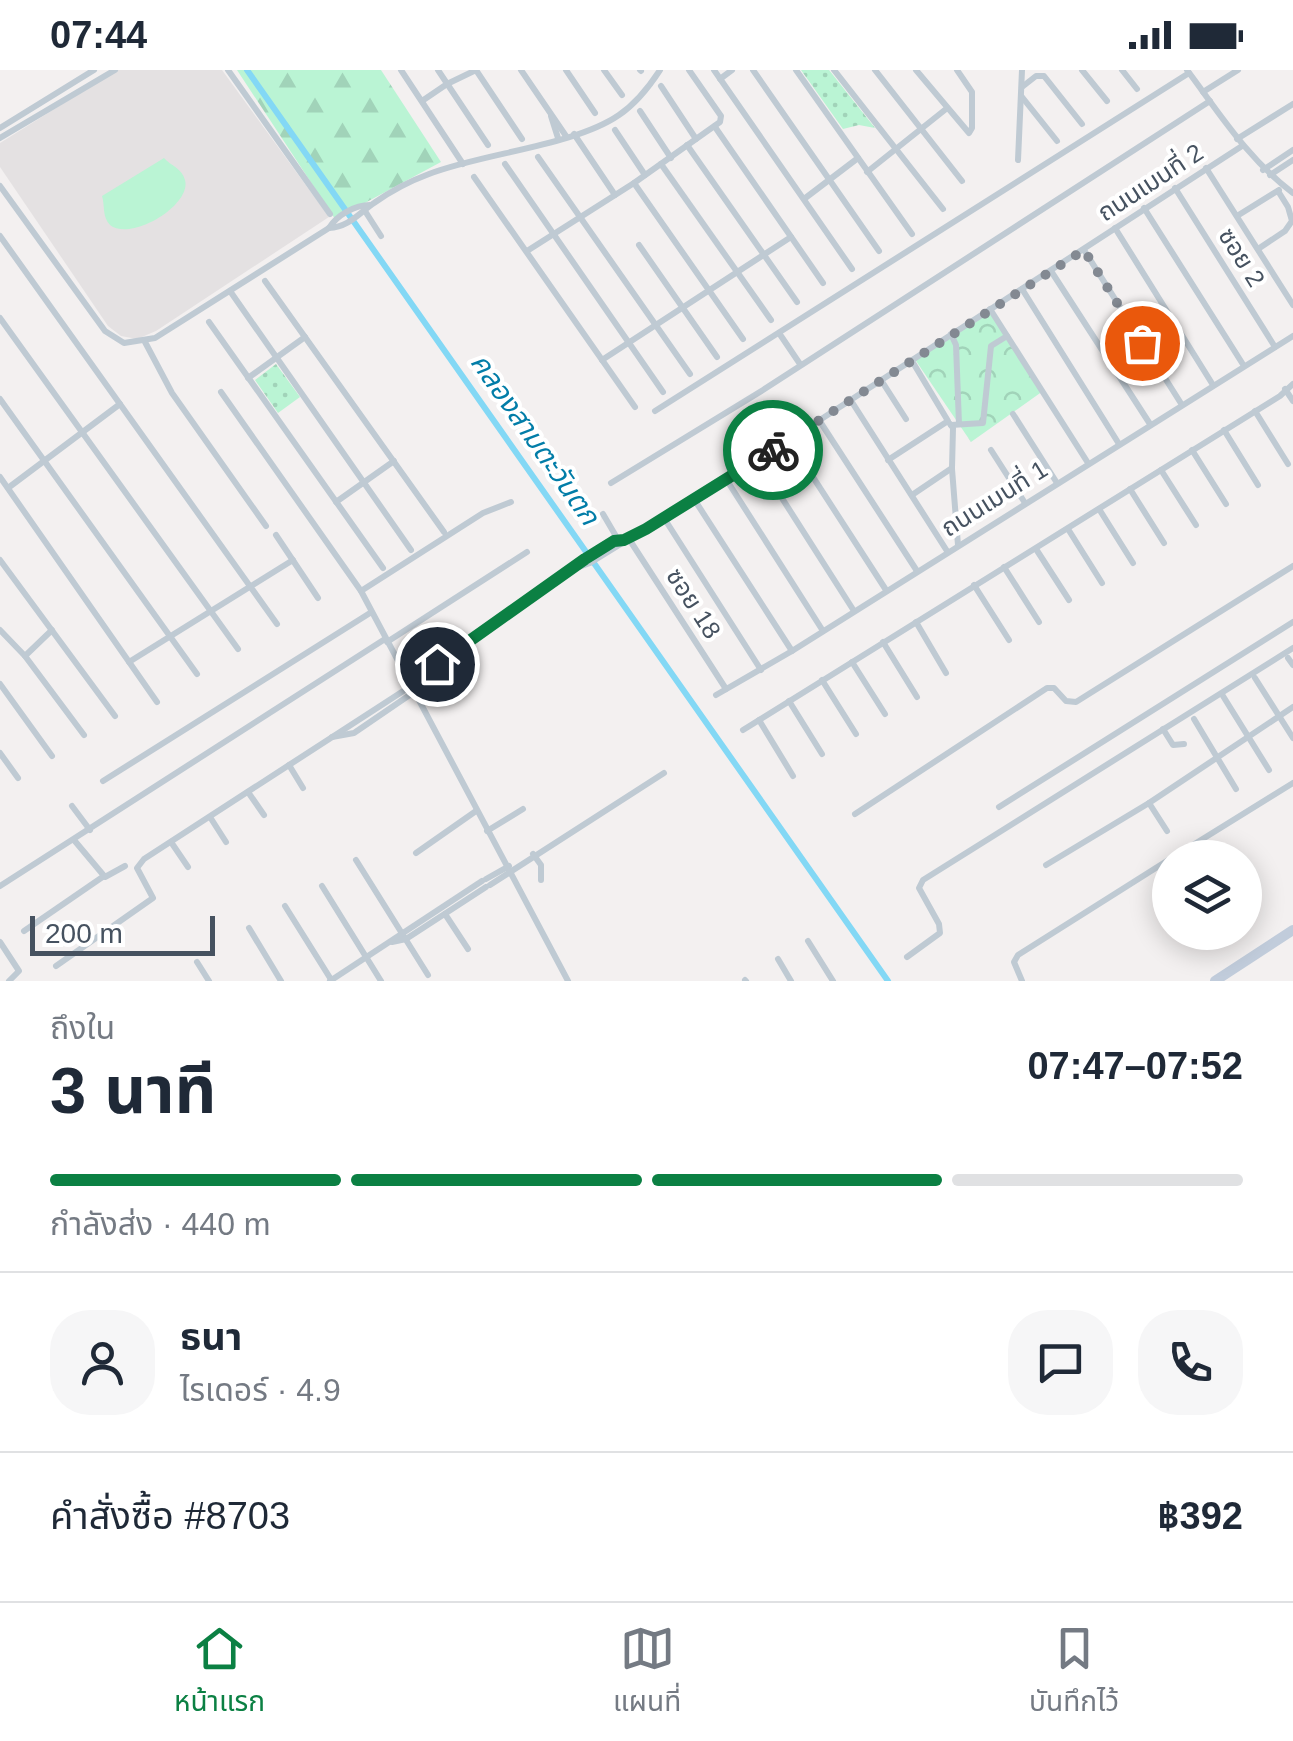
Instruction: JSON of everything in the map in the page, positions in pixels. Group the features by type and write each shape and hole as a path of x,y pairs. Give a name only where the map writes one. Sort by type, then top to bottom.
{"main road":[{"path":"1219,980 1293,930"}],"street":[{"path":"0,128 94,70"},
{"path":"0,138 114,70"},
{"path":"228,70 332,217"},
{"path":"401,70 462,164"},
{"path":"438,70 488,145"},
{"path":"422,102 477,70 522,139"},
{"path":"521,70 566,136 615,196"},
{"path":"566,70 595,113"},
{"path":"604,70 622,95"},
{"path":"0,178 1,187 105,332 124,342 145,342 406,184 462,164 566,136 618,116 660,70"},
{"path":"526,252 714,127 721,116 689,70"},
{"path":"714,70 852,269"},
{"path":"720,80 732,70"},
{"path":"753,70 879,251"},
{"path":"796,70 912,234"},
{"path":"834,70 943,208"},
{"path":"875,70 962,181"},
{"path":"916,70 963,129 970,132 972,92 957,70"},
{"path":"1018,160 1022,70"},
{"path":"1082,70 1107,102"},
{"path":"1122,70 1137,89"},
{"path":"1203,92 1238,70"},
{"path":"655,411 1188,72 1239,142 1281,188 1292,221 1258,250"},
{"path":"1021,92 1036,76 1044,76 1082,124"},
{"path":"660,86 696,138"},
{"path":"1021,92 1057,142"},
{"path":"611,483 1210,101"},
{"name":"ถนนเมนที่ 2","path":"56,966 150,901 153,894 137,868 144,860 331,738 354,733 576,568 789,440 1084,250 1293,104"},
{"path":"868,172 946,109"},
{"path":"640,111 670,158"},
{"path":"714,127 824,283"},
{"path":"615,130 645,175"},
{"path":"688,145 797,302"},
{"path":"1266,172 1293,150"},
{"path":"538,156 690,374"},
{"path":"804,199 858,158"},
{"path":"1266,172 1293,160"},
{"path":"505,164 664,392"},
{"path":"661,164 771,320"},
{"path":"1206,168 1293,305"},
{"path":"474,177 635,407"},
{"path":"634,183 743,339"},
{"name":"ซอย 2","path":"1175,188 1275,347"},
{"path":"1237,216 1281,188"},
{"path":"1281,188 1293,193"},
{"path":"332,217 364,208"},
{"path":"364,208 380,236"},
{"path":"1144,208 1244,366"},
{"path":"328,228 332,217"},
{"path":"1114,228 1213,385"},
{"path":"0,236 277,624"},
{"path":"602,360 790,237"},
{"path":"639,245 717,357"},
{"path":"1084,250 1182,404"},
{"path":"1051,270 1150,424"},
{"path":"265,281 444,532"},
{"path":"1022,289 1119,444"},
{"path":"230,291 411,550"},
{"path":"990,309 1088,463"},
{"path":"0,318 238,649"},
{"path":"208,322 383,568"},
{"path":"778,333 800,364"},
{"path":"951,334 956,345 952,468 958,545"},
{"path":"888,460 952,424 984,423 990,346 1007,336"},
{"name":"ถนนเมนที่ 1","path":"716,694 792,651 1293,336"},
{"path":"248,378 306,337"},
{"path":"145,342 172,393 266,526"},
{"path":"912,360 952,424"},
{"path":"882,380 906,419"},
{"path":"221,392 360,592 568,981"},
{"path":"744,730 1289,393"},
{"path":"0,399 197,674"},
{"path":"850,399 948,552"},
{"path":"8,488 120,404"},
{"path":"1255,411 1288,464"},
{"path":"1013,414 1057,483"},
{"path":"819,420 917,571"},
{"path":"1224,430 1258,485"},
{"path":"789,440 886,591"},
{"path":"992,450 1025,502"},
{"path":"1192,450 1226,504"},
{"path":"757,460 854,611"},
{"path":"336,502 394,461"},
{"path":"912,495 952,468"},
{"path":"1161,470 1196,525"},
{"path":"0,477 158,702"},
{"path":"726,479 823,631"},
{"path":"1130,489 1164,542"},
{"path":"694,499 792,651"},
{"path":"360,592 483,513 511,502"},
{"path":"1099,509 1133,563"},
{"name":"ซอย 18","path":"603,514 726,689"},
{"path":"664,518 761,670"},
{"path":"1068,529 1102,583"},
{"path":"276,535 318,598"},
{"path":"1036,549 1069,600"},
{"path":"0,886 527,552"},
{"path":"0,560 116,716"},
{"path":"129,662 292,560"},
{"path":"854,814 1047,688 1054,688 1066,701 1076,702 1293,566"},
{"path":"1004,568 1039,622"},
{"path":"974,585 1008,640"},
{"path":"102,781 370,613"},
{"path":"916,622 946,673"},
{"path":"999,807 1293,622"},
{"path":"0,630 25,656 84,735"},
{"path":"25,656 52,630"},
{"path":"883,642 917,698"},
{"path":"907,956 940,933 919,888 923,880 1293,648"},
{"path":"852,662 885,714"},
{"path":"1255,678 1293,738"},
{"path":"822,680 856,734"},
{"path":"0,684 52,756"},
{"path":"1223,696 1269,770"},
{"path":"789,701 822,754"},
{"path":"1046,865 1149,803 1293,707"},
{"path":"758,720 793,776"},
{"path":"1194,720 1236,789"},
{"path":"1163,730 1173,745 1184,744"},
{"path":"0,753 18,778"},
{"path":"289,764 303,788"},
{"path":"285,906 331,981 664,773"},
{"path":"1200,840 1293,783"},
{"path":"248,792 264,815"},
{"path":"1149,803 1167,831"},
{"path":"72,806 90,830"},
{"path":"487,831 522,810"},
{"path":"416,852 476,811"},
{"path":"210,817 226,842"},
{"path":"74,840 104,876"},
{"path":"171,842 188,867"},
{"path":"534,854 541,866 541,880"},
{"path":"356,860 428,975"},
{"path":"24,931 125,866"},
{"path":"1022,981 1014,962 1018,955 1152,870"},
{"path":"403,935 446,914 486,883"},
{"path":"322,886 381,981"},
{"path":"446,914 468,950"},
{"path":"249,928 281,981"},
{"path":"808,941 834,981"},
{"path":"0,942 18,971 9,981"},
{"path":"778,959 792,981"},
{"path":"197,962 209,981"}],"shaded area":[{"path":"117,70 222,70 329,217 156,331 137,339 121,336 108,326 0,167 0,143"}],"green space":[{"path":"237,70 381,70 441,162 335,219"},
{"path":"801,70 829,70 875,128 859,125 843,129"},
{"path":"164,158 184,176 185,190 179,200 145,225 120,229 110,225 102,196"},
{"path":"989,310 1043,391 971,442 914,358"},
{"path":"276,364 300,397 278,413 255,380"}],"waterway":[{"name":"คลองสามตะวันตก","path":"247,70 888,981"}],"way so far":[{"path":"773,450 1084,250 1142,343"}],"route":[{"path":"437,664 585,559 614,541 646,529 773,450"}]}
